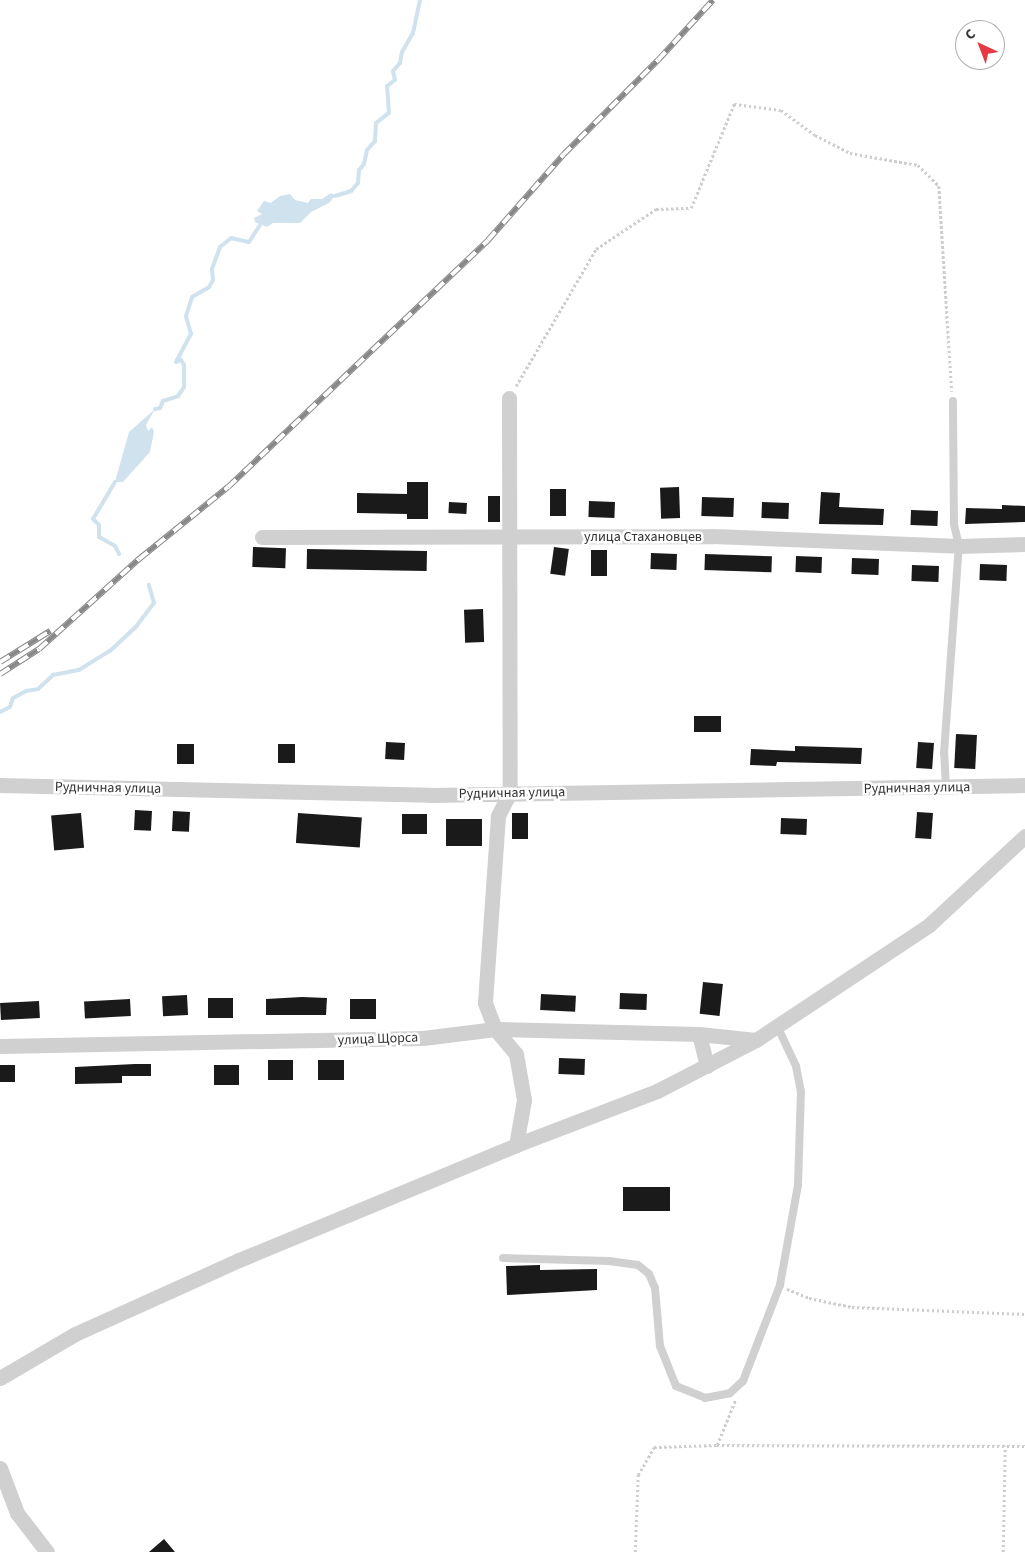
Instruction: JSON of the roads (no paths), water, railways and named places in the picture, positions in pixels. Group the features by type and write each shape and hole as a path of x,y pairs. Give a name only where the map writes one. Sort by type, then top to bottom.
{"street":[{"path":"509,398 511,538 510,792 498,816 485,1003 495,1029 516,1054 524,1100 516,1145"},
{"name":"улица Стахановцев","path":"262,537 511,538 713,536 959,546 1025,544"},
{"name":"Рудничная улица","path":"0,786 420,795 510,792 946,788 1025,785"},
{"path":"0,1378 75,1334 239,1260 516,1145 657,1091 707,1066 778,1028 929,926 1025,836"},
{"name":"улица Щорса","path":"0,1046 423,1038 495,1029 699,1034 756,1040"},
{"path":"699,1034 707,1066"},
{"path":"0,1468 17,1513 47,1552"}],"lane":[{"path":"946,788 944,752 959,546 954,524 953,401"},
{"path":"503,1258 609,1261 638,1265 649,1274 655,1288 660,1346 676,1386 705,1398 717,1398 743,1381 780,1285 798,1186 801,1092 796,1066 778,1028"}],"water":[{"path":"331,193 335,196 329,203 311,212 300,223 273,223 267,227 255,222 254,218 262,214 257,211 264,201 271,203 280,196 290,194 295,200 308,203 311,199 322,199"},
{"path":"155,409 146,425 148,431 152,427 154,432 150,452 123,482 115,482 129,432"}],"waterway":[{"path":"335,196 351,191 358,183 359,170 364,164 367,150 375,141 376,123 389,113 387,86 395,80 393,71 400,63 402,52 413,33 420,0"},
{"path":"155,409 160,408 163,401 178,396 184,387 184,365 181,360 176,362 191,334 186,316 192,297 209,287 213,280 212,269 220,247 231,238 249,242 260,225"},
{"path":"115,482 93,519 99,525 99,537 115,546 119,554"},
{"path":"0,712 10,707 13,698 26,691 38,689 53,675 79,670 110,651 135,628 154,603 149,585"}],"railway":[{"path":"0,674 39,649 139,559 228,487 488,240 563,155 658,60 713,0"},
{"path":"0,662 50,631"}]}
